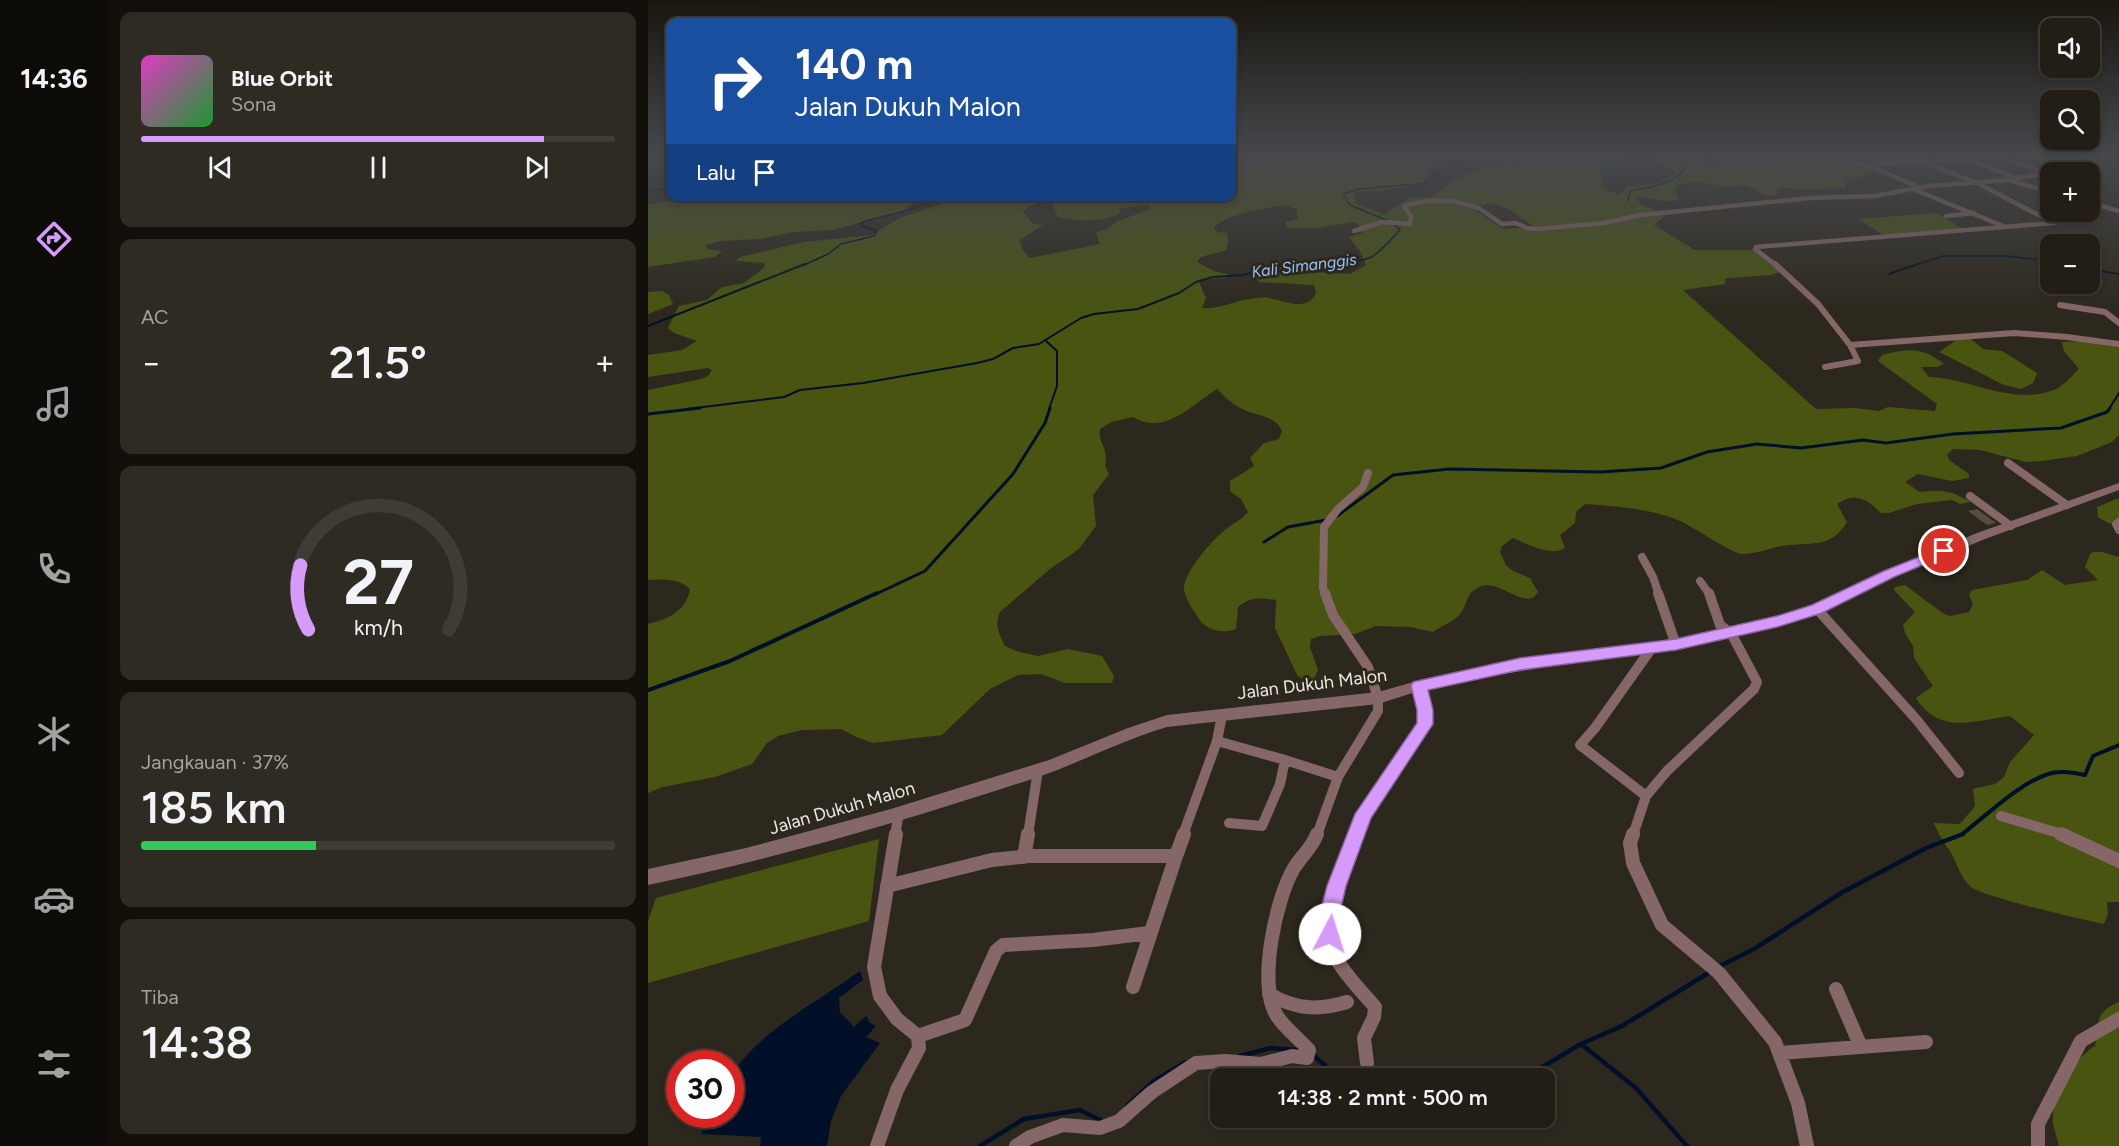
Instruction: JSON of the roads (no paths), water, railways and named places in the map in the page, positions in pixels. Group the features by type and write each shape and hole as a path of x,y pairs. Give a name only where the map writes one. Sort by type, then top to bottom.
{"street":[{"path":"1354,231 1390,222 1410,224 1411,216 1406,208"},
{"path":"1478,208 1486,211 1502,224 1516,223 1527,228 1538,229 1604,223 1641,214 1699,208"},
{"path":"1962,208 2005,227"},
{"path":"1825,367 1858,361 1850,345 1819,303 1795,279 1755,249 1756,247 2054,224 2025,208"},
{"path":"1946,216 1974,213"},
{"path":"2060,305 2105,312 2119,323"},
{"path":"1850,345 1985,334 2074,337 2119,344"},
{"path":"2008,463 2067,505"},
{"path":"1016,1146 1030,1137 1063,1125 1100,1128 1119,1121 1152,1092 1196,1063 1225,1061 1261,1064 1292,1056 1307,1058 1309,1053 1277,1016 1269,994 1271,939 1279,906 1295,866 1313,846 1338,777 1378,711 1378,698 1368,668 1333,615 1323,588 1324,527 1330,517 1364,488 1368,473"},
{"name":"Jalan Dukuh Malon","path":"649,878 898,813 1038,770 1146,727 1167,721 1378,698 1419,686 1520,664 1651,649 1731,633 1817,609 1889,574 2011,526 2118,488"},
{"path":"1970,496 2011,526"},
{"path":"2119,522 2116,524 2119,530"},
{"path":"1642,557 1653,577 1676,645"},
{"path":"1700,581 1710,595 1720,625 1731,633 1756,678 1754,689 1667,771 1646,796 1630,843 1633,863 1662,924 1682,944 1716,969 1758,1019 1780,1053 1798,1103 1808,1146"},
{"path":"1817,609 1916,719 1959,773"},
{"path":"1646,796 1580,745 1595,728 1651,649"},
{"path":"1367,1063 1364,1038 1374,1017 1375,1006 1339,963 1331,946 1328,921 1336,886 1364,814 1425,724 1425,710 1419,686"},
{"path":"1133,987 1149,933 1217,741 1222,715"},
{"path":"1217,741 1338,777"},
{"path":"1229,823 1262,826 1280,784 1285,760"},
{"path":"1024,857 1038,770"},
{"path":"877,1146 897,1090 919,1048 918,1036 897,1019 880,996 874,967 898,813"},
{"path":"2001,816 2042,826 2101,850 2119,861"},
{"path":"887,886 969,865 1024,857 1176,856"},
{"path":"918,1036 965,1020 996,951 1003,945 1149,933"},
{"path":"1836,989 1861,1047"},
{"path":"1269,994 1285,1003 1307,1009 1325,1008 1347,1002"},
{"path":"2038,1146 2038,1124 2081,1041 2119,1019"},
{"path":"1780,1053 1926,1042"}],"water":[{"path":"860,971 863,980 839,998 840,1012 854,1027 866,1016 870,1023 876,1026 866,1037 880,1043 841,1096 831,1121 827,1146 760,1146 761,1137 701,1134 704,1128 744,1128 744,1059 774,1030"}],"waterway":[{"path":"802,266 828,254 841,244 874,236 877,231 861,226 860,224 865,221 913,208"},
{"name":"Kali Simanggis","path":"1358,208 1388,221"},
{"name":"Kali Simanggis","path":"1281,266 1347,262 1369,258 1382,249 1400,230 1394,224"},
{"path":"1913,266 1943,256 2007,256 2040,260"},
{"path":"648,326 805,264"},
{"path":"687,409 784,397 800,390 863,383 977,363 993,359 1013,348 1039,344 1081,318 1094,314 1138,309 1179,293 1196,282 1213,277 1243,275 1287,264"},
{"path":"1889,274 1918,264"},
{"path":"2100,271 2119,274"},
{"path":"1046,341 1057,351 1057,386 1049,409"},
{"path":"2109,409 2119,393"},
{"path":"648,414 700,408"},
{"path":"874,595 925,571 1013,474 1045,423 1050,408"},
{"path":"1337,516 1393,475 1449,469 1600,472 1661,468 1707,452 1757,444 1801,448 1863,440 1886,443 1953,434 2061,428 2107,412 2110,408"},
{"path":"1264,542 1288,527 1326,520"},
{"path":"648,690 730,661 877,593"},
{"path":"1962,835 2025,785 2053,773 2066,772 2085,775 2093,756 2119,745"},
{"path":"1718,967 1754,949 1841,893 1926,848 1962,835"},
{"path":"1581,1044 1622,1026 1710,972"},
{"path":"1541,1068 1581,1044"},
{"path":"1581,1044 1636,1088 1687,1146"},
{"path":"1240,1056 1271,1048 1298,1050"},
{"path":"1313,1055 1328,1068"},
{"path":"1127,1106 1154,1081 1186,1062"},
{"path":"980,1146 1024,1119 1080,1110 1102,1121"}]}
